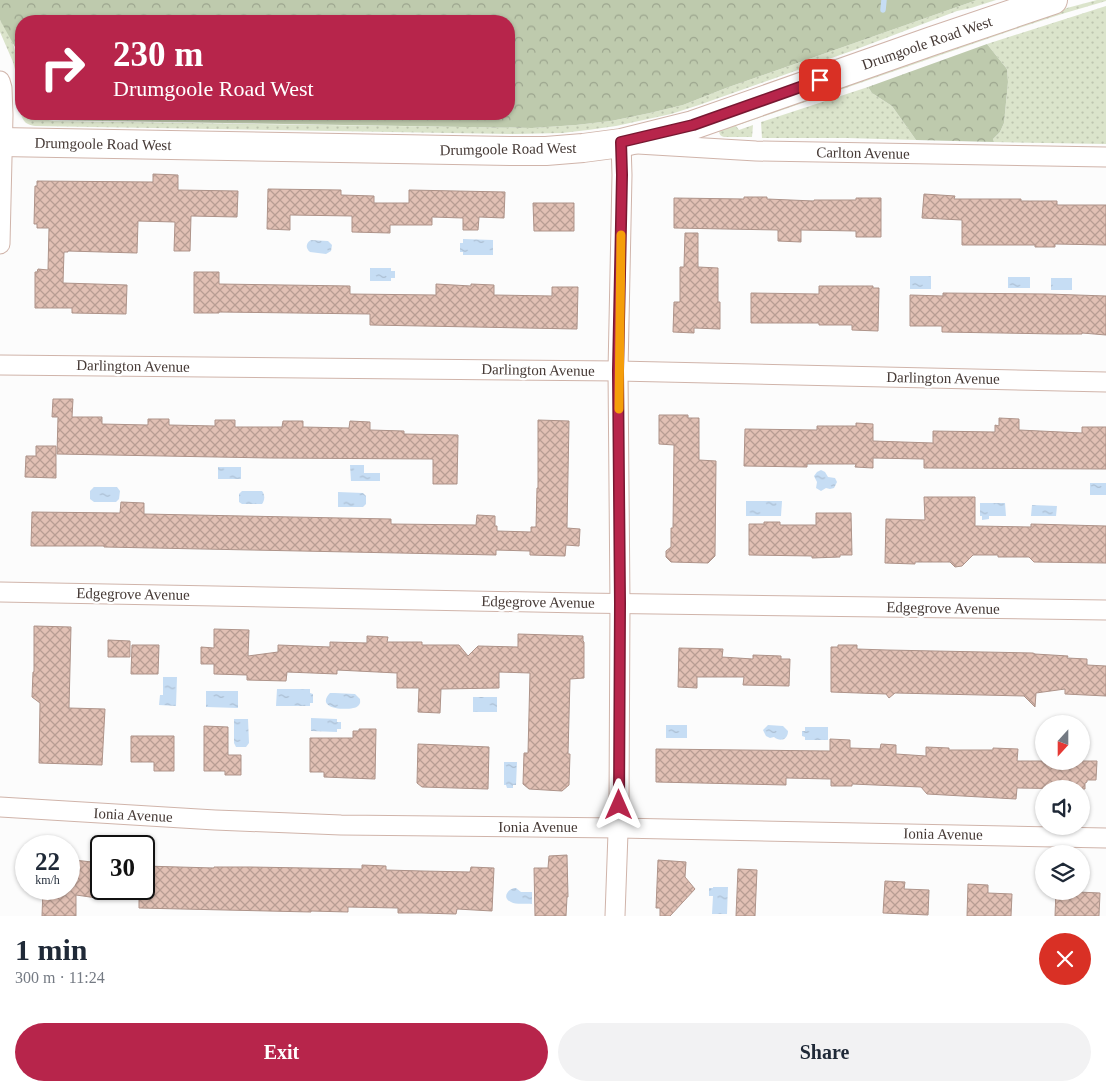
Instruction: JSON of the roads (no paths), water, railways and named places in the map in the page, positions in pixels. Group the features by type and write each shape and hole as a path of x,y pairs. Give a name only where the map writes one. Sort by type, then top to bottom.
{"main road":[{"name":"Drumgoole Road West","path":"1,142 510,151 565,150 621,142 693,125 1053,0"}],"street":[{"path":"0,80 3,115 0,244"},
{"name":"Carlton Avenue","path":"621,142 756,151 1106,157"},
{"path":"615,916 619,828 618,371 621,142"},
{"name":"Darlington Avenue","path":"0,364 618,371 1106,382"},
{"name":"Edgegrove Avenue","path":"0,592 1106,610"},
{"name":"Ionia Avenue","path":"0,807 216,820 341,825 619,828 1106,838"}],"water":[{"path":"463,239 493,240 493,255 463,255 463,252 460,252 460,243 463,243"},
{"path":"311,240 328,241 332,245 331,251 326,254 310,252 307,246"},
{"path":"370,268 391,268 391,271 395,271 395,278 391,278 391,281 370,281"},
{"path":"910,276 931,276 931,289 910,289"},
{"path":"1008,277 1030,277 1030,288 1008,288"},
{"path":"1051,278 1072,278 1072,290 1051,290"},
{"path":"350,465 364,465 364,473 380,473 380,481 351,481"},
{"path":"218,467 241,467 241,479 218,479"},
{"path":"821,470 828,477 835,478 837,482 834,488 826,488 821,491 816,488 817,482 814,476"},
{"path":"1090,483 1106,483 1106,495 1090,495"},
{"path":"94,487 117,487 120,491 119,499 116,502 94,502 90,499 90,491"},
{"path":"242,491 262,491 264,499 262,504 242,504 239,502 239,494"},
{"path":"338,492 363,493 366,496 366,504 363,507 338,507"},
{"path":"746,501 782,501 781,516 746,516"},
{"path":"980,503 1005,503 1006,516 989,516 989,519 982,520 982,516 980,516"},
{"path":"1032,505 1057,506 1056,516 1031,516"},
{"path":"163,677 177,677 176,706 159,705 160,695 163,695"},
{"path":"277,689 310,689 310,693 313,694 313,703 310,703 310,706 276,706"},
{"path":"206,691 238,691 238,708 206,707"},
{"path":"330,693 355,694 360,699 360,703 355,708 350,709 330,706 326,699"},
{"path":"473,697 497,697 497,712 473,712"},
{"path":"311,718 337,719 337,722 341,722 341,729 337,729 337,732 311,731"},
{"path":"234,719 248,719 249,743 246,747 236,747 234,743"},
{"path":"666,725 687,725 687,738 666,738"},
{"path":"768,725 783,726 788,731 787,736 781,740 766,736 763,730"},
{"path":"805,727 828,727 828,740 805,740 805,737 802,736 802,731 805,731"},
{"path":"504,762 517,762 516,785 513,785 513,788 507,788 504,785"},
{"path":"728,887 727,914 712,914 713,896 709,896 709,888"},
{"path":"514,888 521,892 532,892 532,904 513,903 508,900 506,896 509,890"}],"waterway":[{"path":"883,10 884,0"}]}
